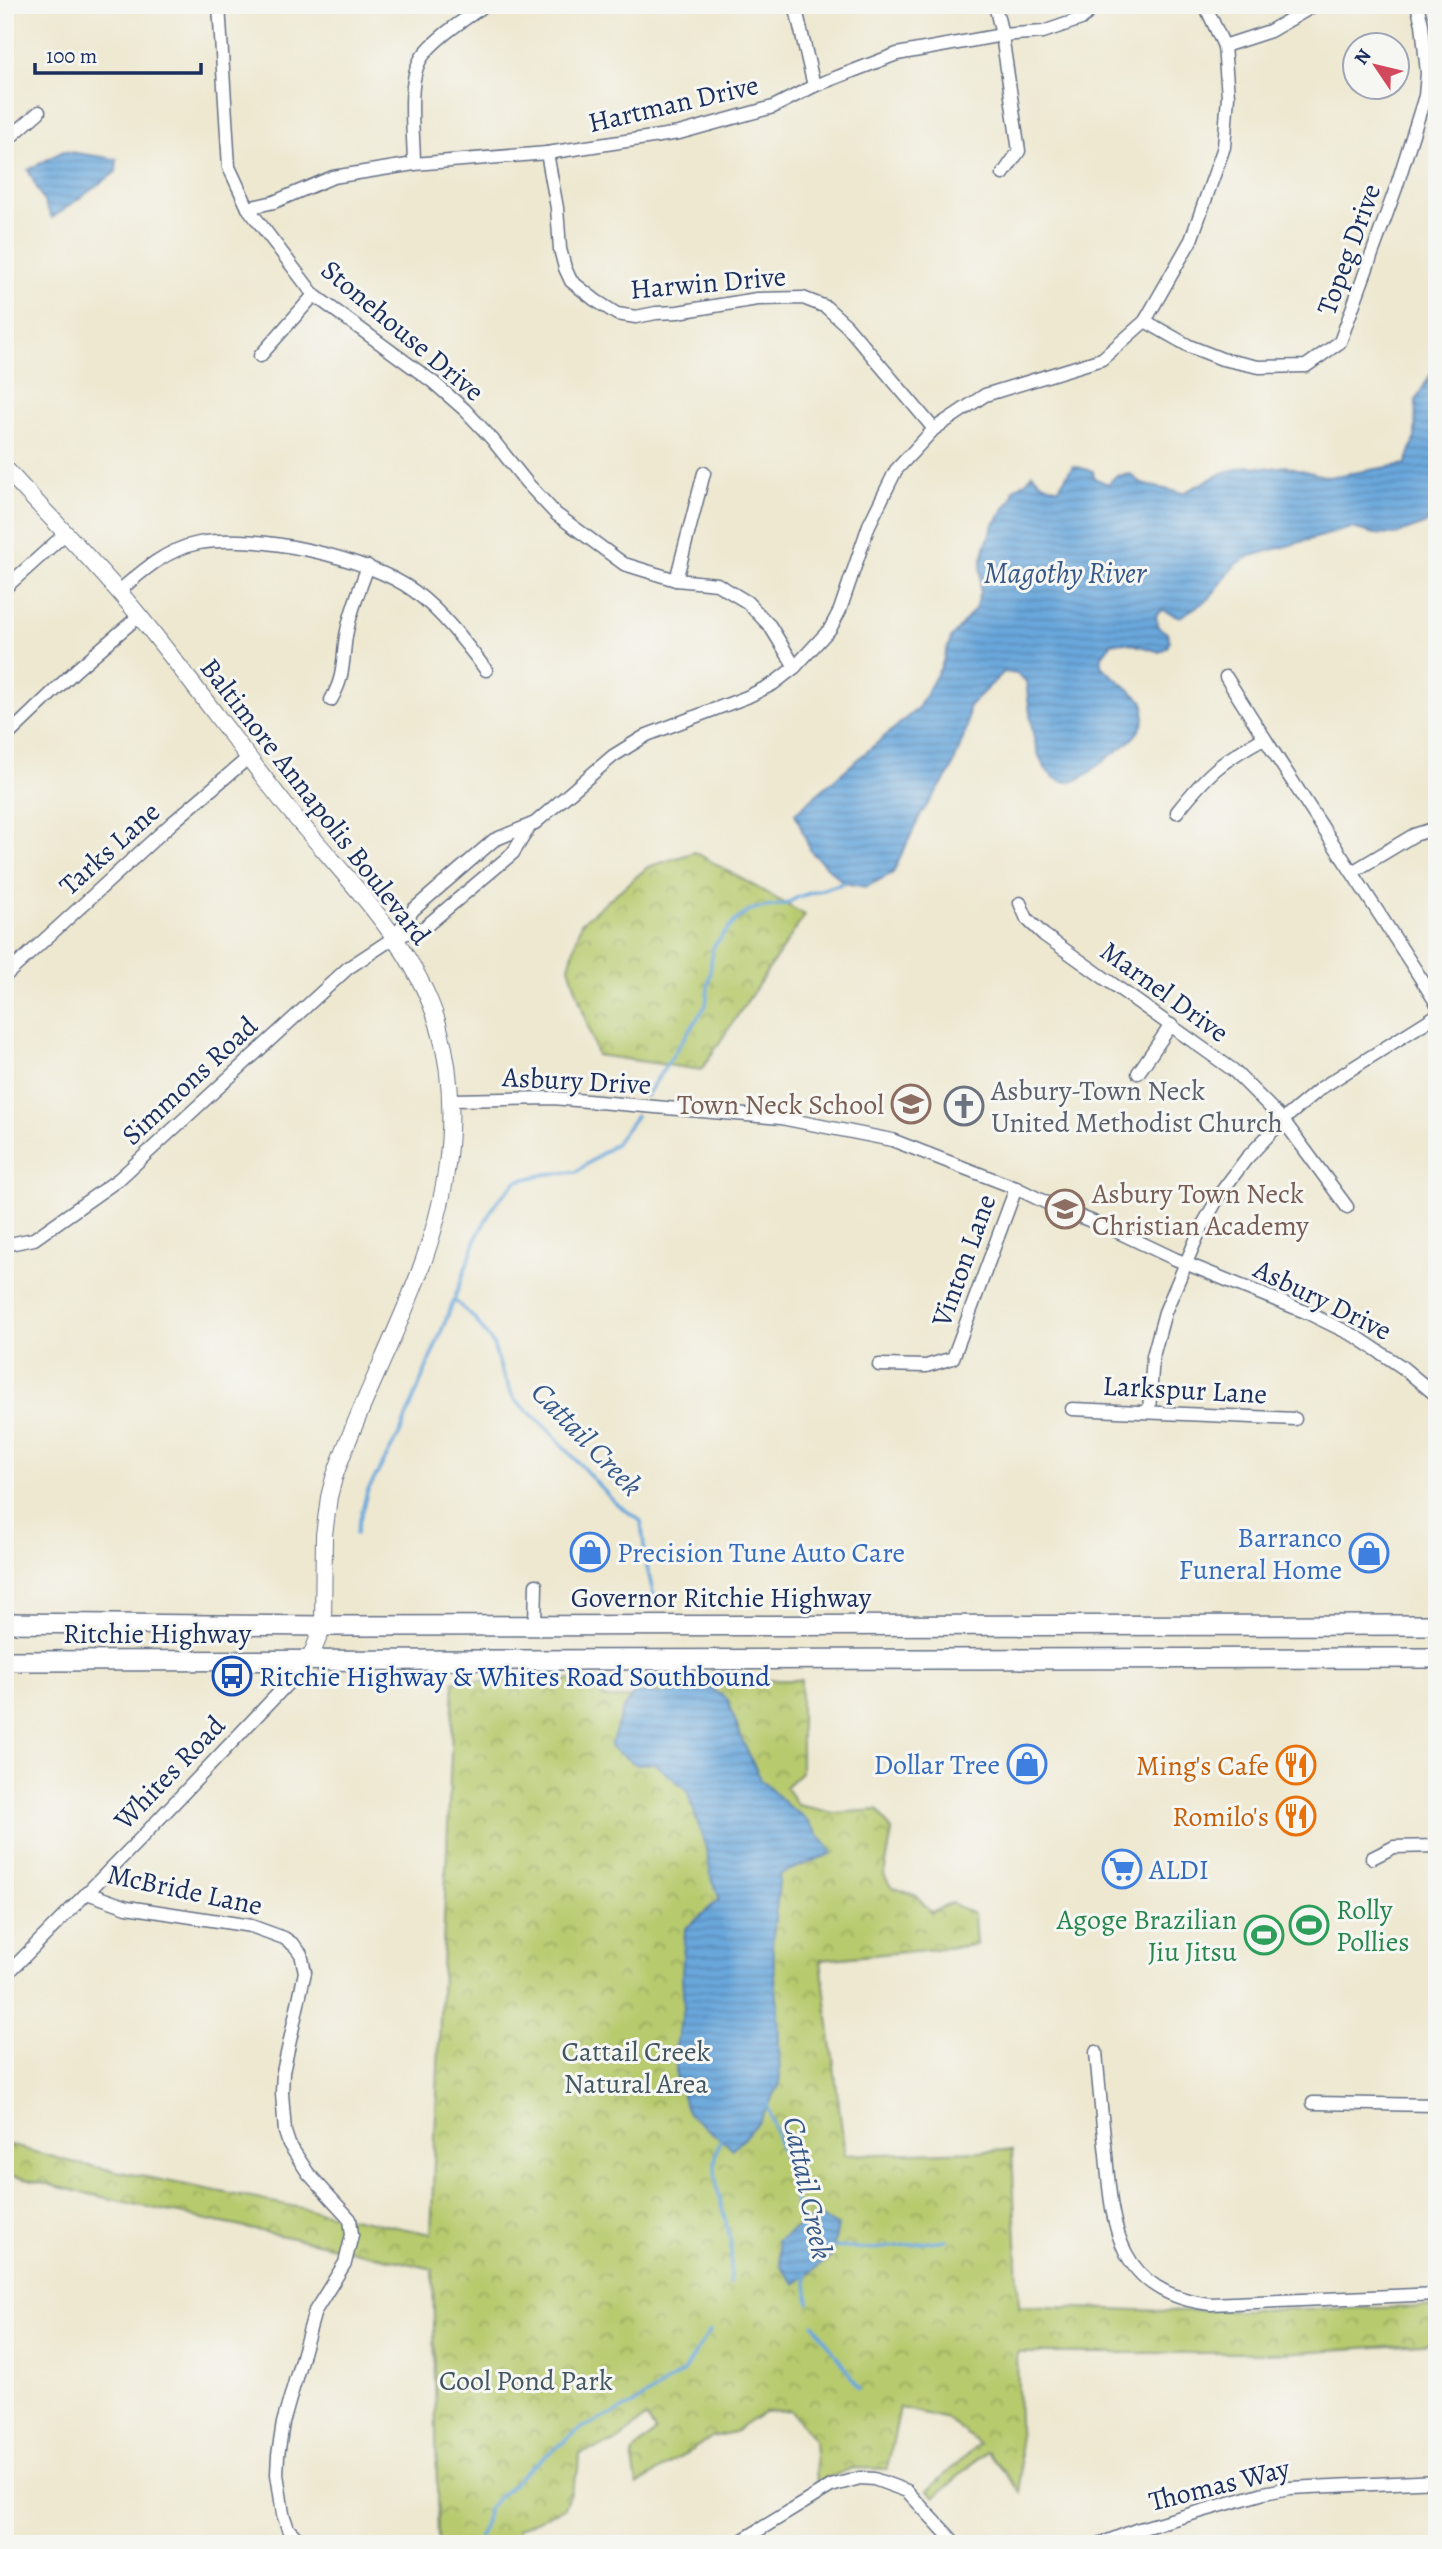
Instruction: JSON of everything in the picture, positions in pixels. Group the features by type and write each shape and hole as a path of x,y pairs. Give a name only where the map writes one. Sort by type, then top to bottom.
{"highway":[{"name":"Governor Ritchie Highway","path":"5,1623 323,1626 1437,1625"},
{"path":"309,1661 1437,1658"},
{"name":"Ritchie Highway","path":"5,1661 309,1661"}],"main road":[{"name":"Baltimore Annapolis Boulevard","path":"5,468 139,617 248,758 395,937 418,977 438,1025 451,1100 446,1174 434,1226 406,1304 340,1459 328,1497 324,1535 323,1626 309,1661"}],"street":[{"name":"Stonehouse Drive","path":"219,5 229,167 248,208 314,295 433,382 465,410 556,514 624,564 676,580 717,584 747,602 770,626 795,667"},
{"path":"414,164 412,85 421,58 485,5"},
{"path":"795,5 814,86"},
{"path":"995,5 1019,151 1003,174"},
{"name":"Hartman Drive","path":"248,208 274,202 333,177 414,164 547,153 679,133 773,107 814,86 897,54 1002,35 1043,32 1081,19 1097,5"},
{"path":"395,937 425,927 513,853 531,826 613,756 648,735 747,697 773,684 795,667 830,629 840,610 869,525 896,470 934,429 976,400 993,392 1102,359 1145,321 1191,240 1216,174 1227,126 1228,96 1224,46 1205,5"},
{"path":"1224,46 1270,31 1315,5"},
{"name":"Topeg Drive","path":"1145,321 1189,346 1222,359 1259,368 1306,366 1340,342 1392,202 1425,96 1427,73 1422,24 1417,5"},
{"path":"5,142 39,112"},
{"name":"Harwin Drive","path":"547,153 557,208 560,250 565,268 571,281 595,300 617,314 636,317 757,299 803,298 826,307 847,326 934,429"},
{"path":"260,356 314,295"},
{"path":"676,580 704,472"},
{"path":"5,588 65,534"},
{"path":"118,592 156,561 200,543 246,541 332,554 368,566 407,586 453,627 485,670"},
{"path":"331,700 341,683 346,636 368,566"},
{"path":"5,738 76,670 139,617"},
{"path":"1226,677 1437,1003"},
{"path":"1177,812 1209,772 1227,758 1264,738"},
{"name":"Tarks Lane","path":"5,976 248,758"},
{"path":"395,937 413,910 494,841 531,826"},
{"path":"1353,871 1414,835 1435,830"},
{"name":"Marnel Drive","path":"1020,903 1027,919 1044,935 1233,1070 1283,1120 1347,1207"},
{"name":"Simmons Road","path":"9,1244 34,1239 118,1179 348,968 395,937"},
{"path":"1149,1411 1153,1356 1165,1312 1222,1191 1246,1159 1283,1120 1321,1088 1437,1015"},
{"path":"1138,1073 1171,1025"},
{"name":"Asbury Drive","path":"451,1100 553,1098 781,1118 892,1140 1016,1188 1308,1313 1357,1337 1402,1367 1437,1396"},
{"name":"Vinton Lane","path":"879,1364 926,1366 953,1358 1016,1188"},
{"name":"Larkspur Lane","path":"1072,1409 1295,1419"},
{"path":"535,1625 536,1585"},
{"name":"Whites Road","path":"5,1976 309,1661"},
{"path":"1372,1858 1394,1847 1437,1846"},
{"name":"McBride Lane","path":"86,1893 127,1907 251,1926 284,1938 301,1954 305,1972 282,2093 285,2132 289,2144 308,2173 350,2219 352,2235 345,2263 315,2311 284,2423 278,2455 277,2474 283,2514 288,2529 303,2544"},
{"path":"1097,2052 1113,2222 1124,2251 1136,2269 1170,2295 1188,2302 1210,2304 1437,2294"},
{"path":"1312,2103 1437,2105"},
{"path":"736,2544 831,2486 860,2478 874,2479 907,2491 956,2544"},
{"name":"Thomas Way","path":"1100,2544 1136,2529 1233,2500 1277,2491 1437,2482"}],"green space":[{"path":"695,852 805,915 701,1070 597,1055 569,967 581,923 648,867"},
{"name":"Cattail Creek Natural Area","path":"603,1680 603,1698 646,1698 646,1681 801,1680 801,1772 786,1788 798,1805 834,1813 878,1810 892,1832 884,1875 891,1887 915,1895 931,1912 952,1903 974,1914 976,1945 821,1960 845,2155 1012,2150 1019,2306 1166,2311 1437,2307 1437,2343 1283,2353 1017,2353 1021,2492 987,2451 935,2497 928,2490 979,2444 948,2419 900,2408 887,2469 852,2468 817,2483 814,2440 790,2410 764,2412 734,2432 712,2437 637,2485 632,2454 655,2431 646,2417 616,2442 579,2454 578,2471 564,2508 518,2529 513,2544 438,2544 433,2269 5,2174 5,2144 76,2163 431,2234 454,1681"}],"water":[{"path":"63,151 117,159 116,172 52,218 28,170"},
{"name":"Magothy River","path":"1437,363 1437,519 1395,535 1375,534 1351,528 1251,556 1235,565 1209,599 1180,617 1162,610 1156,615 1158,627 1167,633 1170,641 1160,652 1125,642 1112,643 1102,656 1101,666 1144,702 1144,721 1136,735 1126,744 1079,779 1064,782 1050,774 1044,766 1032,730 1026,681 1017,674 1004,672 969,706 967,728 951,771 921,814 893,873 866,887 844,883 811,852 795,813 918,708 941,667 951,638 975,609 980,592 981,563 993,526 1012,498 1014,489 1028,480 1032,473 1042,483 1058,489 1073,466 1093,471 1094,478 1108,484 1116,476 1130,474 1142,484 1183,493 1222,473 1249,466 1286,466 1328,477 1406,464 1415,438 1416,400"},
{"path":"706,1685 728,1700 742,1740 761,1780 804,1817 833,1853 780,1874 772,1945 778,2007 780,2084 759,2122 733,2149 688,2114 676,2077 676,2043 684,2009 682,1974 685,1929 720,1899 712,1882 706,1848 687,1790 654,1763 637,1765 610,1747 622,1712 634,1693 663,1694"},
{"path":"816,2216 838,2226 831,2257 795,2284 781,2267 777,2241"}],"waterway":[{"name":"Cattail Creek","path":"646,1096 706,1005 713,947 736,920 753,909 786,904 798,897 844,883"},
{"name":"Cattail Creek","path":"356,1534 367,1492 400,1433 478,1234 497,1201 517,1181 547,1174 576,1172 615,1144 636,1116"},
{"name":"Cattail Creek","path":"454,1300 475,1319 493,1344 514,1399 545,1426 614,1502 641,1521 646,1562 656,1605"},
{"name":"Cattail Creek","path":"676,1677 680,1695"},
{"name":"Cattail Creek","path":"767,2104 789,2175 801,2228"},
{"name":"Cattail Creek","path":"723,2136 715,2160 715,2173 731,2244 729,2284"},
{"path":"830,2247 874,2249 946,2240"},
{"name":"Cattail Creek","path":"806,2274 809,2303"},
{"name":"Cattail Creek","path":"814,2324 859,2388"},
{"name":"Cattail Creek","path":"477,2544 489,2507 527,2470 582,2428 633,2405 684,2371 710,2331"}],"place":[{"name":"Town Neck School","path":"911,1104"},
{"name":"Asbury-Town Neck United Methodist Church","path":"964,1106"},
{"name":"Asbury Town Neck Christian Academy","path":"1065,1209"},
{"name":"Precision Tune Auto Care","path":"590,1552"},
{"name":"Barranco Funeral Home","path":"1369,1553"},
{"name":"Ritchie Highway & Whites Road Southbound","path":"232,1676"},
{"name":"Dollar Tree","path":"1027,1764"},
{"name":"Ming's Cafe","path":"1296,1765"},
{"name":"Romilo's","path":"1296,1816"},
{"name":"ALDI","path":"1122,1869"},
{"name":"Rolly Pollies","path":"1309,1925"},
{"name":"Agoge Brazilian Jiu Jitsu","path":"1264,1935"}],"park label":[{"name":"Cool Pond Park","path":"526,2380"}]}
